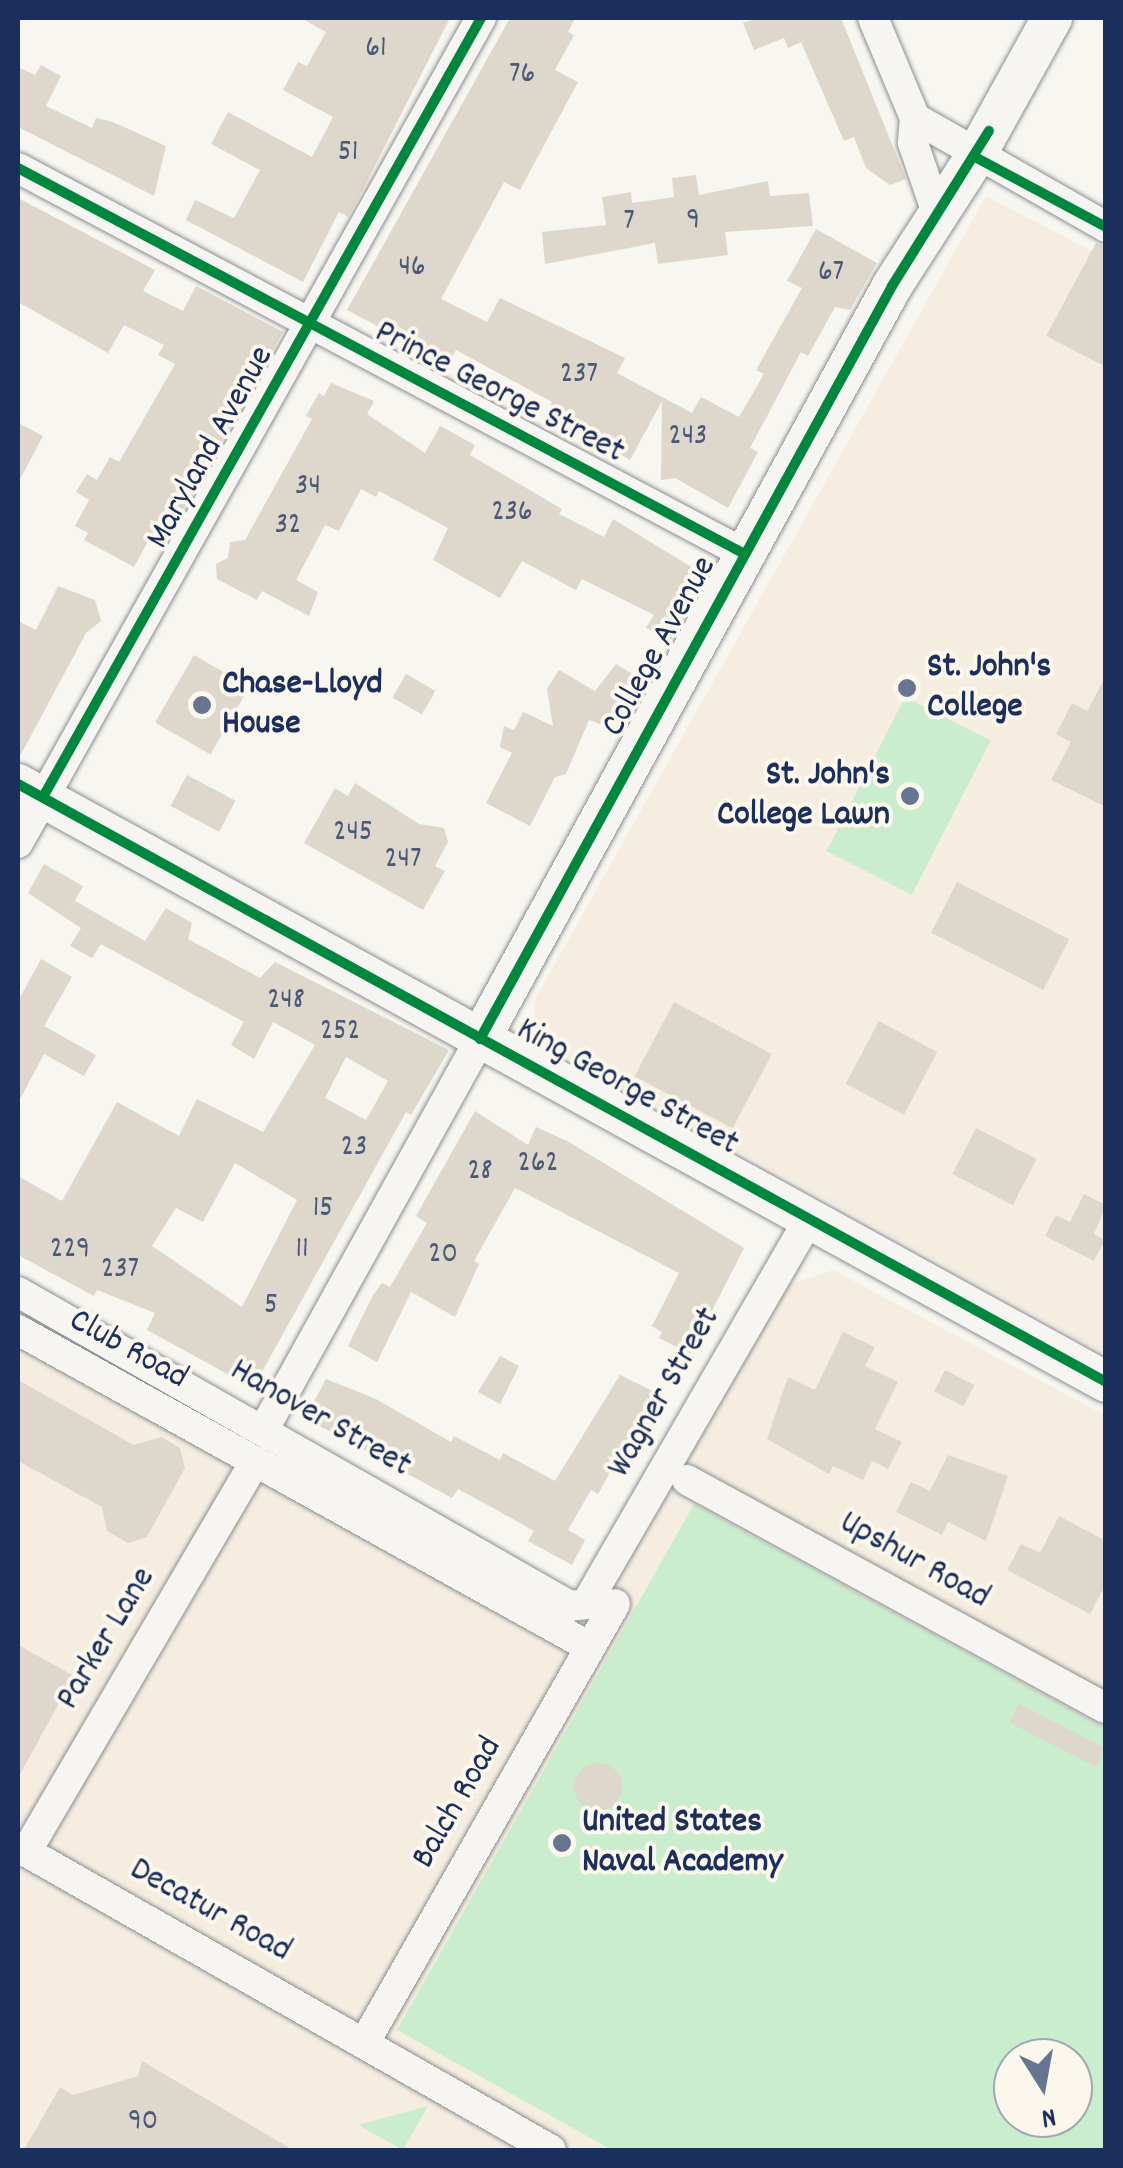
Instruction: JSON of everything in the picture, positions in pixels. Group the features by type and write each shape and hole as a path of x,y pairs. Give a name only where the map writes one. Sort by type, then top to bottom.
{"main road":[{"name":"College Avenue","path":"480,1040 743,552 1052,18"},
{"name":"King George Street","path":"30,791 1106,1382"}],"street":[{"name":"Maryland Avenue","path":"18,843 30,791 310,329 481,18"},
{"path":"872,18 915,118 913,143 938,214"},
{"path":"915,118 975,157 1106,227"},
{"name":"Prince George Street","path":"18,168 310,329 457,398 743,552"},
{"name":"College Avenue","path":"264,1430 480,1040"},
{"name":"Wagner Street","path":"600,1604 809,1219"},
{"name":"Hanover Street","path":"18,1292 570,1606 600,1604"},
{"name":"Club Road","path":"18,1330 590,1647"},
{"name":"Parker Lane","path":"22,1850 254,1464"},
{"name":"Upshur Road","path":"687,1480 1106,1708"},
{"name":"Balch Road","path":"366,2040 590,1647 600,1604"},
{"name":"Decatur Road","path":"22,1850 366,2040 549,2150"}],"shaded area":[{"name":"St. John's College","path":"986,196 1105,258 1105,1354 560,1053 534,1021 535,999"},
{"name":"United States Naval Academy","path":"833,1270 1105,1415 1105,2150 18,2150 18,1317 587,1628 783,1287"}],"green space":[{"name":"St. John's College Lawn","path":"905,697 991,741 912,895 826,851"},
{"path":"694,1504 1105,1728 1105,2150 612,2150 397,2030"},
{"path":"428,2106 403,2150 358,2125"}],"building":[{"path":"301,18 450,18 348,217 339,212 303,282 186,220 195,200 234,218 260,170 211,144 228,112 312,157 333,117 283,90 298,62 307,66 326,32"},
{"path":"510,18 575,18 568,32 574,35 555,70 578,82 520,190 504,182 441,299 487,322 500,298 625,358 617,373 692,413 701,397 739,417 764,374 756,370 802,288 787,281 816,229 877,263 850,310 835,307 808,356 801,352 750,448 758,452 728,508 675,478 661,480 662,401 630,460 547,411 552,402 456,350 449,364 347,310"},
{"path":"758,18 841,18 906,179 890,185 866,168 854,137 844,141 801,42 788,48 784,38 754,50 743,23"},
{"path":"41,65 61,76 46,106 92,128 96,118 113,122 166,146 154,196 18,127 18,67 35,75"},
{"path":"696,175 699,195 768,181 770,196 809,193 813,226 725,232 728,255 658,264 655,243 545,264 542,232 606,225 602,197 631,192 632,203 674,197 672,178"},
{"path":"18,198 155,270 143,291 183,311 196,286 283,332 165,541 152,534 134,567 84,540 88,533 75,526 89,500 76,492 87,474 97,480 110,457 119,462 175,364 158,355 164,345 124,325 108,353 18,302"},
{"path":"1096,243 1106,246 1106,367 1046,336"},
{"path":"331,383 374,401 367,414 425,453 440,426 475,445 470,455 562,509 559,514 604,537 613,519 706,576 670,641 646,628 654,615 582,579 576,590 522,561 500,598 433,560 448,528 379,491 376,497 361,489 339,531 325,525 296,580 318,592 309,616 262,591 257,600 217,579 216,564 228,558 230,542 245,540 312,419 306,416 319,393 324,396"},
{"path":"18,423 43,436 18,483"},
{"path":"58,586 95,600 101,621 86,633 18,760 18,621 36,630"},
{"name":"Chase-Lloyd House","path":"194,655 249,687 210,755 155,723"},
{"path":"616,664 641,679 608,727 589,720 566,774 555,777 530,826 486,803 512,753 500,747 504,726 514,730 523,712 553,726 547,689 559,670 595,691"},
{"path":"406,674 435,691 422,714 392,697"},
{"path":"1106,676 1106,807 1051,780 1071,742 1056,734 1072,703 1087,711"},
{"path":"187,775 236,801 219,832 171,806"},
{"path":"355,783 419,824 444,828 448,842 435,866 445,871 423,910 304,843 335,788 348,796"},
{"path":"44,864 83,886 68,913 75,901 145,941 166,908 192,923 188,939 260,978 275,962 449,1050 411,1115 406,1112 253,1388 147,1330 155,1313 97,1290 94,1296 18,1255 18,1176 62,1201 117,1102 179,1136 197,1099 263,1132 315,1045 273,1022 254,1059 231,1045 244,1022 101,944 92,958 70,946 81,928 28,893","holes":["346,1057 388,1081 366,1120 325,1098","235,1163 297,1200 242,1307 152,1246 176,1208 203,1222"]},
{"path":"957,882 1069,939 1043,990 931,933"},
{"path":"41,959 72,977 44,1026 96,1055 84,1076 44,1054 18,1103 18,1001"},
{"path":"674,1002 772,1054 733,1128 635,1076"},
{"path":"879,1021 937,1052 904,1115 846,1084"},
{"path":"475,1111 528,1145 536,1127 569,1142 744,1248 690,1354 659,1338 662,1332 652,1326 679,1273 515,1188 474,1261 479,1264 455,1317 411,1292 377,1362 348,1346 373,1295 382,1283 390,1287 427,1223 416,1216"},
{"path":"976,1128 1037,1159 1013,1205 952,1174"},
{"path":"1084,1194 1106,1205 1094,1234 1105,1240 1094,1261 1045,1236 1056,1215 1070,1222"},
{"path":"843,1332 875,1347 865,1366 898,1382 875,1429 902,1442 888,1469 872,1461 863,1480 833,1466 829,1474 767,1439 788,1377 815,1390"},
{"path":"500,1356 519,1366 500,1404 478,1392"},
{"path":"945,1370 974,1385 964,1406 934,1391"},
{"path":"620,1375 667,1398 652,1429 638,1422 598,1494 591,1490 568,1530 585,1540 572,1565 528,1541 534,1531 495,1509 458,1489 452,1498 305,1418 326,1379 376,1399 451,1442 454,1436 500,1460 503,1453 555,1481"},
{"path":"18,1380 134,1445 161,1437 180,1448 185,1468 147,1537 128,1543 107,1531 102,1507 18,1461"},
{"path":"948,1455 1008,1476 986,1541 948,1522 942,1535 896,1512 911,1482 930,1491"},
{"path":"1059,1516 1106,1541 1106,1584 1090,1614 1007,1570 1021,1544 1040,1553"},
{"path":"18,1645 74,1676 18,1778"},
{"path":"1019,1704 1106,1748 1097,1767 1009,1723"},
{"path":"598,1763 615,1770 622,1787 615,1804 598,1811 581,1804 574,1787 581,1770"},
{"path":"142,2061 293,2150 24,2150 60,2087 73,2095 138,2076"}],"cycle path":[{"path":"43,797 481,18"},
{"path":"480,1039 892,286 989,131"},
{"path":"975,157 1106,227"},
{"path":"18,168 743,553"},
{"path":"18,784 1106,1382"}],"place":[{"name":"St. John's College","path":"907,688"},
{"name":"Chase-Lloyd House","path":"202,705"},
{"name":"St. John's College Lawn","path":"910,796"},
{"name":"United States Naval Academy","path":"562,1843"}]}
